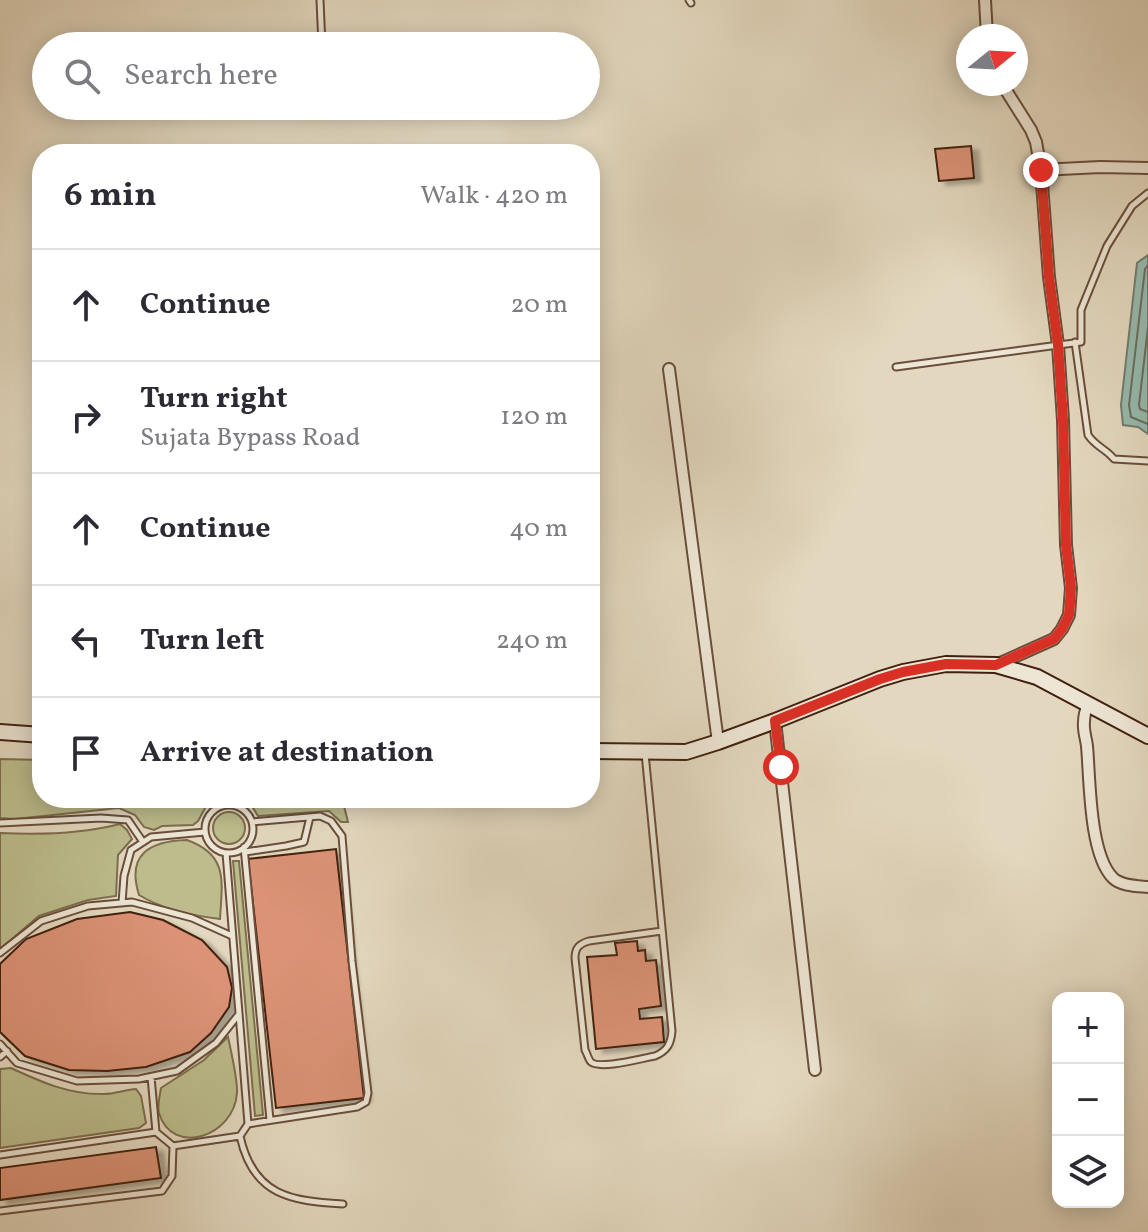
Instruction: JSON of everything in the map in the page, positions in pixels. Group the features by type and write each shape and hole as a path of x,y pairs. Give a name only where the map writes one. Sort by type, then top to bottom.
{"street":[{"path":"985,0 986,24"},
{"path":"996,665 1054,639 1069,615 1071,588 1066,545 1058,345 1041,170 1031,130 1010,96"},
{"path":"1041,170 1148,168"},
{"path":"669,369 718,742"},
{"path":"600,751 686,752 880,679 946,664 996,665 1037,677 1085,715 1148,736"},
{"path":"1085,715 1095,828 1105,866 1119,882 1148,887"},
{"path":"775,721 815,1070"},
{"path":"0,732 32,734"}],"lane":[{"path":"320,0 321,32"},
{"path":"896,367 1081,342 1081,310 1107,246 1132,206 1148,193"},
{"path":"1075,342 1088,435 1095,445 1106,450 1114,459 1148,461"},
{"path":"645,752 672,1031 671,1041 662,1053 655,1056 594,1064 585,1050 576,949 581,943 589,941 662,931"},
{"path":"218,808 208,816 205,832 212,846 226,853 304,842 310,817"},
{"path":"240,808 252,822 251,837 244,850 270,1120"},
{"path":"248,1124 357,1107 368,1098 342,836 331,821 320,816 252,822"},
{"path":"0,823 101,818 128,820 143,842"},
{"path":"122,903 124,876 131,850 151,837 205,832"},
{"path":"226,853 248,1124 240,1136 244,1155 262,1179 281,1195 343,1204"},
{"path":"0,953 41,921 88,906 132,902 192,918 233,937"},
{"path":"0,1044 17,1063 77,1081 139,1079 177,1071 216,1043 239,1014"},
{"path":"0,1057 7,1051"},
{"path":"151,1077 156,1132 173,1146 240,1136"},
{"path":"0,1155 156,1132"},
{"path":"0,1211 162,1191 172,1176 173,1146"}],"green space":[{"path":"0,759 32,760 32,808 119,808 15,819 0,818"},
{"path":"119,808 205,808 193,825 162,826 154,830 144,827 135,815"},
{"path":"253,808 344,808 348,822 341,822 329,811 258,816"},
{"path":"229,812 240,817 245,828 240,839 229,844 218,839 213,828 218,817"},
{"path":"120,824 132,839 118,855 116,896 88,900 39,916 0,949 0,833 60,833"},
{"path":"187,840 210,853 220,871 220,919 178,911 139,895 136,869 144,852 162,843"},
{"path":"233,861 239,861 263,1115 255,1116"},
{"path":"228,1037 237,1088 233,1108 225,1121 202,1136 189,1138 176,1135 166,1127 159,1113 161,1088 204,1060"},
{"path":"11,1068 45,1083 79,1092 108,1094 136,1089 141,1096 146,1123 139,1128 0,1148 0,1069"}],"water":[{"path":"1148,255 1148,434 1138,427 1123,425 1121,405 1137,263"}],"building":[{"path":"971,146 974,178 939,181 935,149"},
{"path":"336,849 364,1098 276,1108 248,859"},
{"path":"130,912 163,920 202,940 227,967 232,988 229,1007 211,1033 190,1052 146,1067 107,1071 69,1070 25,1056 0,1032 0,964 26,939 77,919"},
{"path":"637,941 638,951 645,950 646,961 656,960 661,1006 639,1009 640,1019 662,1017 664,1042 596,1049 587,957 617,955 615,943"},
{"path":"156,1147 161,1178 0,1200 0,1168"}],"route":[{"path":"781,767 775,721 903,672 946,664 996,665 1054,639 1069,615 1071,588 1066,545 1063,420 1041,170"}]}
